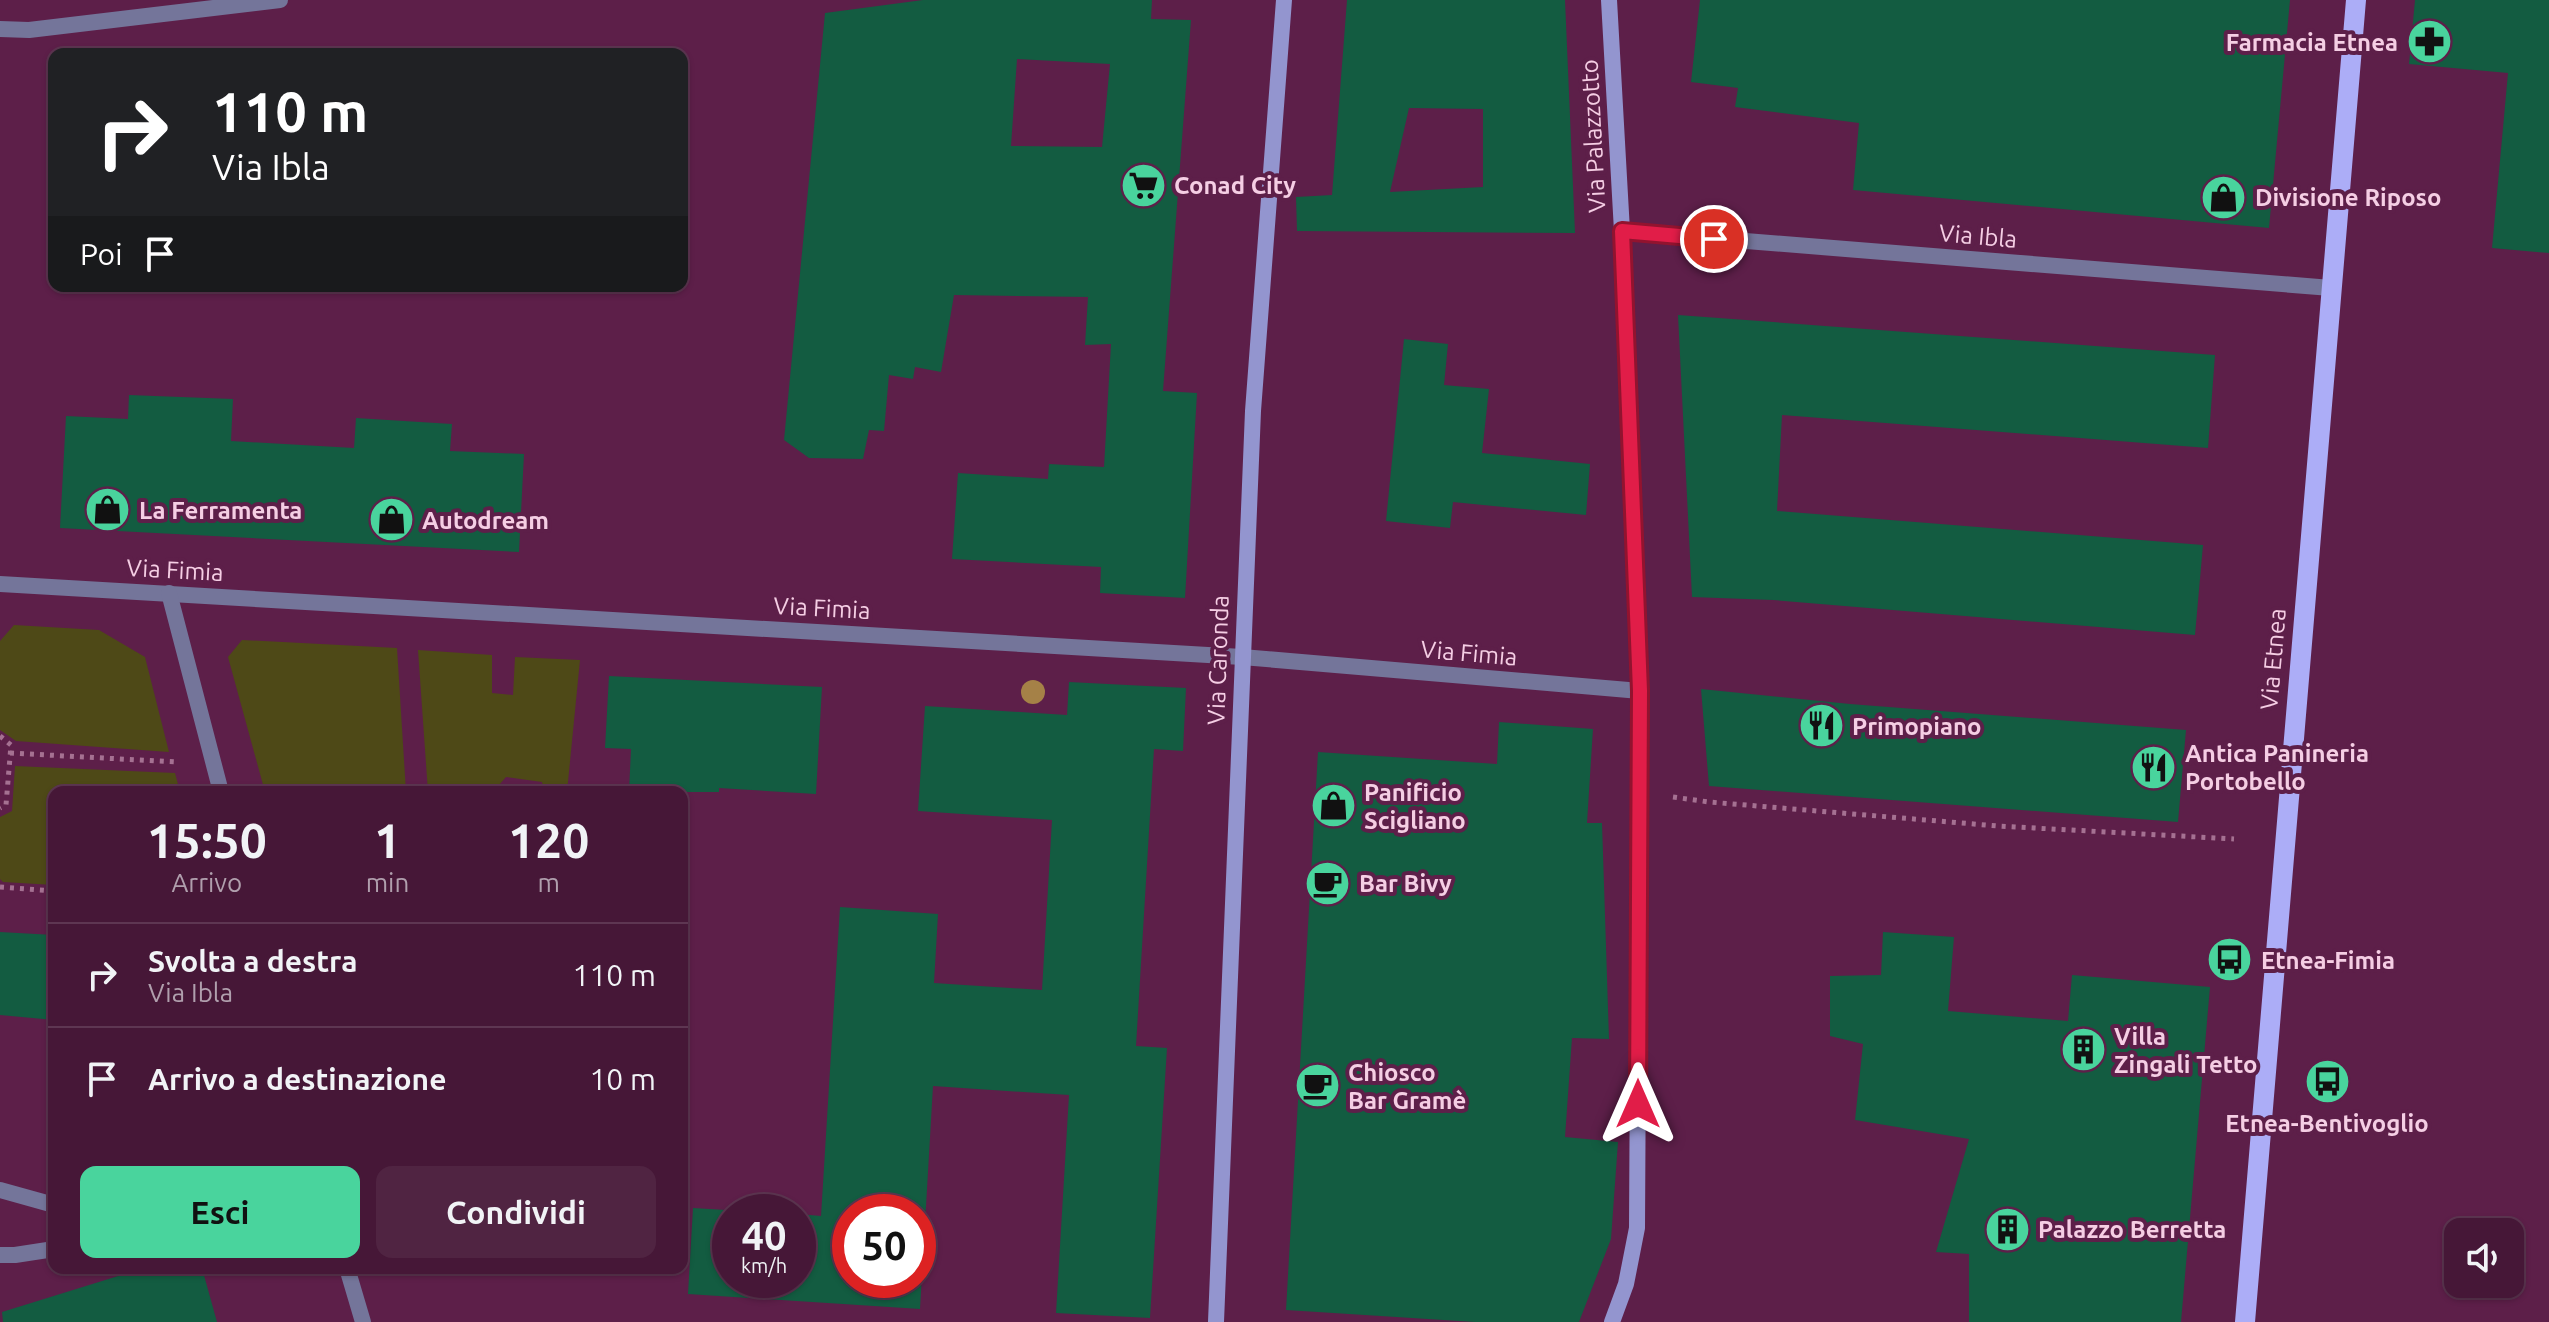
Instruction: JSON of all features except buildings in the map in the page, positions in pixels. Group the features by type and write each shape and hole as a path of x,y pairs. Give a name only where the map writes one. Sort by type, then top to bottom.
{"main road":[{"name":"Via Caronda","path":"1216,1322 1253,411 1284,0"},
{"name":"Via Palazzotto","path":"1609,0 1622,231 1640,691 1637,1228 1626,1284 1612,1322"},
{"name":"Via Etnea","path":"2245,1322 2356,0"}],"street":[{"path":"0,29 29,30 280,0"},
{"name":"Via Ibla","path":"1622,231 2331,288"},
{"name":"Via Fimia","path":"0,584 1242,657 1640,691"},
{"path":"169,593 219,786"},
{"path":"0,1190 48,1203"},
{"path":"0,1255 48,1250"},
{"path":"349,1274 363,1322"}],"path":[{"path":"0,736 11,745 6,805 0,808"},
{"path":"10,753 179,762 175,748"},
{"path":"1639,791 1709,802 1998,826 2234,839"},
{"path":"0,887 48,891"}],"shaded area":[{"path":"14,625 99,630 145,657 169,752 16,741 0,730 0,641"},
{"path":"242,640 397,648 406,786 263,786 228,657"},
{"path":"418,650 492,655 492,693 513,695 515,657 580,660 568,786 543,786 542,782 506,777 499,786 428,786"},
{"path":"15,766 175,773 178,786 48,786 48,885 3,882 0,879 0,817 12,811"}],"place":[{"name":"Farmacia Etnea","path":"2429,42"},
{"name":"Conad City","path":"1143,185"},
{"name":"Divisione Riposo","path":"2224,197"},
{"name":"La Ferramenta","path":"108,510"},
{"name":"Autodream","path":"391,520"},
{"name":"Primopiano","path":"1821,726"},
{"name":"Antica Panineria Portobello","path":"2154,767"},
{"name":"Panificio Scigliano","path":"1333,806"},
{"name":"Bar Bivy","path":"1328,883"},
{"name":"Etnea-Fimia","path":"2230,960"},
{"name":"Villa Zingali Tetto","path":"2083,1050"},
{"name":"Etnea-Bentivoglio","path":"2327,1081"},
{"name":"Chiosco Bar Gramè","path":"1317,1086"},
{"name":"Palazzo Berretta","path":"2007,1229"}],"route":[{"path":"1638,1104 1640,691 1622,231 1714,239"}]}
